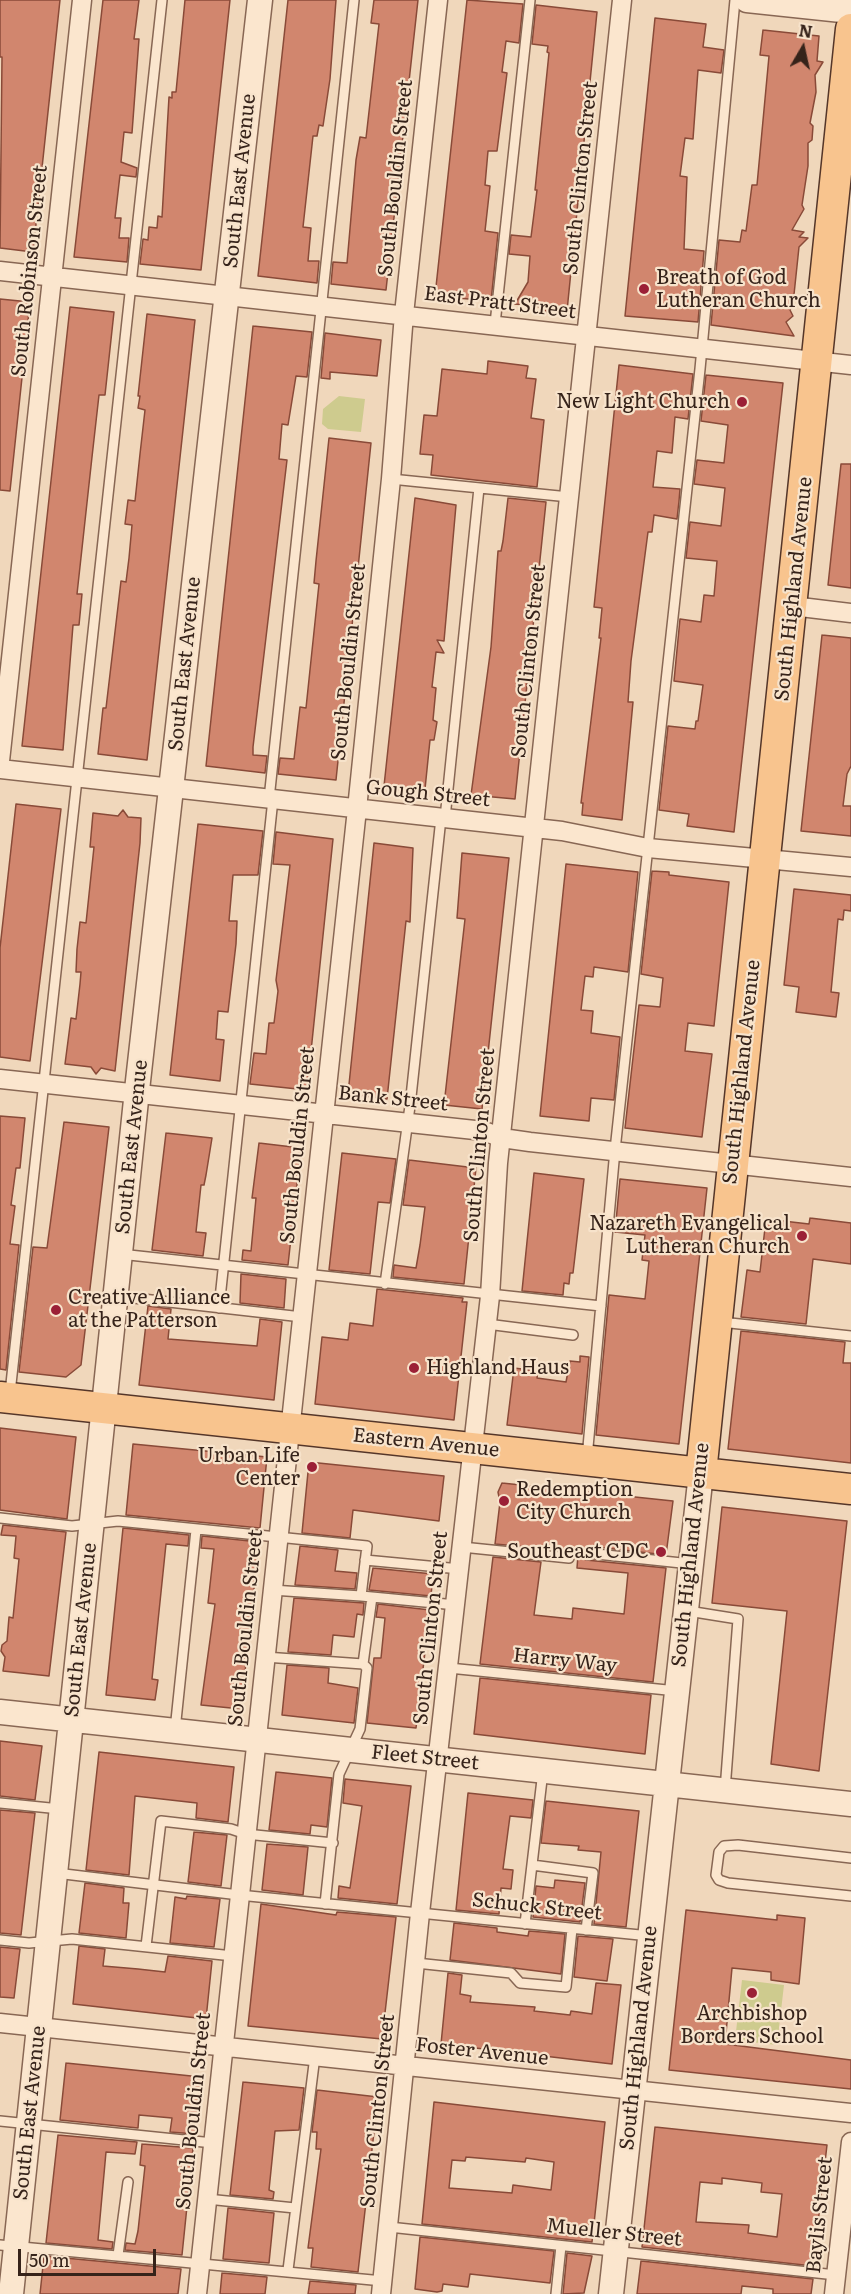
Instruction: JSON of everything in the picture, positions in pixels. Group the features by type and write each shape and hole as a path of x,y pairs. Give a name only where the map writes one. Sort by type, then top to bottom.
{"main road":[{"name":"South Highland Avenue","path":"701,1473 715,1322 818,362 844,166 851,28"},
{"name":"Eastern Avenue","path":"5,1398 851,1489"}],"street":[{"name":"South Robinson Street","path":"0,761 82,0"},
{"name":"South East Avenue","path":"11,2294 8,2246 29,2125 137,1095 260,0"},
{"name":"South Bouldin Street","path":"196,2294 357,809 391,479 404,314 438,0"},
{"name":"South Clinton Street","path":"382,2287 420,1913 490,1296 502,1138 622,0"},
{"path":"747,0 851,11"},
{"name":"East Pratt Street","path":"0,271 851,365"},
{"path":"792,606 851,613"},
{"name":"Gough Street","path":"0,769 534,828 648,848 851,867"},
{"name":"Bank Street","path":"0,1079 484,1131 502,1138 851,1177"},
{"name":"South Highland Avenue","path":"611,2294 701,1473"},
{"name":"Fleet Street","path":"0,1712 851,1804"},
{"name":"Foster Avenue","path":"0,2023 851,2114"},
{"name":"Baylis Street","path":"834,2294 847,2213 851,2142"}],"lane":[{"path":"5,1398 45,1084 129,285 162,0"},
{"path":"219,1308 354,0"},
{"path":"495,324 530,0"},
{"path":"586,1460 615,1150 701,350 735,0"},
{"path":"391,479 569,497"},
{"path":"385,1284 407,1123 479,488"},
{"path":"120,1254 490,1296 601,1306"},
{"path":"116,1296 302,1317"},
{"path":"715,1322 851,1336"},
{"path":"487,1324 573,1335"},
{"path":"0,1518 72,1526 118,1521 278,1539 367,1546 361,1596"},
{"path":"175,1731 196,1530"},
{"path":"462,1547 569,1558"},
{"path":"587,1553 691,1564"},
{"path":"365,1560 460,1569"},
{"path":"272,1590 456,1605"},
{"path":"363,1664 372,1597"},
{"path":"686,1610 738,1619 725,1790"},
{"path":"265,1657 363,1664 367,1668 360,1729 339,1774 325,1904"},
{"name":"Harry Way","path":"449,1668 677,1691"},
{"path":"525,1924 543,1771"},
{"path":"0,1803 62,1809"},
{"path":"146,1946 161,1821 231,1829 246,1834 333,1843"},
{"path":"851,1858 738,1845 724,1846 719,1852 716,1875 719,1880 728,1883 851,1896"},
{"path":"532,1865 593,1873 586,1930"},
{"name":"Schuck Street","path":"55,1873 239,1895 650,1936"},
{"path":"416,1963 511,1973 520,1983 566,1987 572,1929"},
{"path":"0,1940 29,1943 72,1939 233,1956"},
{"path":"288,2270 315,2056"},
{"path":"0,2121 213,2144"},
{"path":"118,2255 128,2182"},
{"path":"207,2199 295,2208"},
{"name":"Mueller Street","path":"389,2227 836,2275"},
{"path":"8,2246 288,2270 382,2287"},
{"path":"556,2294 561,2246"}],"shaded area":[{"path":"339,396 365,399 361,432 328,429 322,424 323,409"},
{"path":"742,1980 784,1985 777,2045 735,2040"}],"building":[{"path":"0,0 60,0 33,252 0,248 2,57 0,57"},
{"path":"103,0 139,0 134,39 139,39 132,133 124,132 121,162 137,168 136,177 120,175 115,218 121,218 119,238 129,238 127,262 74,257"},
{"path":"185,0 230,0 201,270 140,264 143,239 148,240 149,227 157,228 158,216 162,217 169,97 172,98 172,92 176,92"},
{"path":"288,0 336,0 330,79 323,126 319,125 317,136 313,136 303,227 311,228 308,261 319,261 317,283 258,276"},
{"path":"374,0 418,0 386,290 331,284 333,262 347,263 356,160 360,137 366,138 379,24 371,23"},
{"path":"467,0 523,4 519,43 506,41 502,72 507,73 497,151 488,151 485,185 490,186 485,231 498,233 491,301 435,296"},
{"path":"536,5 597,12 567,311 552,310 548,314 542,307 515,304 528,282 530,256 509,254 511,235 531,237 537,190 535,190 549,53 547,52 548,46 532,44"},
{"path":"655,18 706,24 703,47 724,50 721,73 698,70 693,139 685,138 680,176 687,177 684,249 704,251 698,322 625,316"},
{"path":"763,30 819,36 817,61 823,62 815,75 816,92 810,123 813,126 812,140 808,143 808,166 802,205 804,209 792,230 804,232 799,237 808,238 799,247 793,304 790,310 793,316 786,322 794,336 711,325 719,240 740,242 742,230 746,231 752,185 757,185 769,56 760,55"},
{"path":"0,299 30,302 10,491 0,490"},
{"path":"70,307 114,312 105,395 99,395 77,594 82,594 79,625 73,625 63,750 22,746"},
{"path":"147,314 195,320 147,760 98,754 103,708 106,708 121,581 126,582 129,558 132,525 125,524 128,500 135,501 145,410 138,408 140,396 138,396"},
{"path":"253,326 312,332 307,377 296,376 288,425 282,424 279,459 287,460 253,747 253,755 267,756 265,773 206,766"},
{"path":"325,333 381,340 377,376 330,372 330,379 321,378"},
{"path":"488,361 528,366 526,378 536,379 531,418 544,420 537,487 431,475 433,455 420,454 424,415 437,416 442,369 487,374"},
{"path":"619,365 693,374 688,419 675,417 672,453 657,451 653,487 680,489 679,501 677,519 654,515 652,532 648,532 631,661 628,702 633,702 622,820 582,815 583,803 581,803 601,638 599,638 602,608 594,607"},
{"path":"706,375 783,383 734,832 687,826 689,814 659,810 668,726 695,729 703,685 674,681 680,619 701,622 704,595 714,596 717,561 686,558 690,522 721,526 725,488 694,484 697,460 724,463 728,425 701,421"},
{"path":"329,438 371,443 336,780 278,774 280,758 294,759 300,707 306,708 319,584 314,583"},
{"path":"841,464 851,464 851,588 828,585"},
{"path":"415,498 456,505 444,641 437,640 444,653 436,652 432,687 436,688 433,720 437,722 434,740 430,740 425,789 407,787 401,794 397,787 384,786"},
{"path":"508,498 546,502 515,799 471,795 491,647 498,551 501,551 503,541"},
{"path":"822,635 851,638 851,766 847,774 843,806 851,806 851,836 801,831"},
{"path":"16,804 61,809 30,1061 0,1057 0,948"},
{"path":"123,810 128,817 141,818 140,843 115,1071 101,1068 96,1074 91,1067 65,1064 71,1018 76,1019 80,984 81,972 76,972 77,949 80,922 86,923 94,847 90,847 93,813 118,816"},
{"path":"198,824 263,831 258,875 233,875 229,921 237,921 236,944 228,1012 218,1011 216,1039 224,1040 220,1081 170,1075"},
{"path":"276,832 333,839 307,1090 250,1084 254,1053 266,1054 269,1023 274,1023 278,991 276,980 290,865 273,864"},
{"path":"374,843 413,848 410,922 406,921 387,1099 348,1094"},
{"path":"462,853 509,858 482,1109 444,1105 465,919 457,918"},
{"path":"566,864 638,872 628,972 594,967 593,977 585,976 581,1010 593,1011 591,1033 620,1037 614,1100 591,1098 589,1121 540,1116"},
{"path":"652,871 729,882 714,1026 688,1023 685,1051 712,1054 702,1137 625,1128 639,1005 660,1007 663,978 641,974"},
{"path":"794,889 851,895 851,911 844,910 843,920 838,919 831,992 839,993 836,1017 796,1012 799,987 784,985"},
{"path":"0,1116 25,1118 20,1168 16,1168 11,1205 15,1206 10,1244 19,1245 6,1370 0,1369"},
{"path":"64,1122 109,1127 81,1365 66,1377 19,1372 33,1247 47,1248"},
{"path":"166,1133 212,1138 204,1185 201,1185 196,1232 206,1233 203,1256 152,1250"},
{"path":"259,1143 301,1148 288,1265 242,1260 243,1250 251,1251 256,1198 252,1198"},
{"path":"342,1153 396,1159 390,1203 378,1202 370,1274 329,1270"},
{"path":"409,1160 476,1168 464,1284 393,1277 394,1265 416,1268 420,1245 425,1207 403,1205"},
{"path":"534,1173 584,1179 573,1273 570,1273 569,1284 564,1283 563,1295 522,1291"},
{"path":"620,1179 707,1188 679,1444 596,1435 609,1295 645,1299 649,1261 642,1260 645,1235 615,1232"},
{"path":"810,1218 851,1223 851,1264 813,1259 806,1324 741,1317 747,1270 760,1272 766,1219 809,1224"},
{"path":"241,1274 286,1279 284,1308 240,1303"},
{"name":"Highland Haus","path":"377,1289 463,1298 462,1302 467,1302 454,1420 315,1404 322,1337 348,1340 350,1323 373,1326"},
{"path":"148,1306 171,1309 168,1339 257,1346 260,1319 282,1322 274,1400 139,1385"},
{"path":"741,1331 845,1342 843,1363 851,1363 851,1463 728,1449"},
{"path":"580,1356 589,1357 582,1434 507,1425 514,1368 538,1371 537,1378 566,1382 570,1361 580,1362"},
{"path":"0,1428 76,1437 67,1519 0,1510"},
{"path":"133,1444 267,1457 260,1528 126,1515"},
{"path":"309,1462 444,1476 439,1521 353,1510 350,1538 302,1533"},
{"path":"502,1483 673,1501 666,1555 588,1546 580,1552 586,1560 666,1568 653,1682 480,1664 493,1557 541,1562 534,1615 572,1619 573,1608 624,1614 628,1573 577,1568 578,1555 570,1551 495,1544 500,1502 498,1492"},
{"path":"722,1507 847,1521 819,1771 771,1764 787,1611 712,1603"},
{"path":"3,1525 66,1532 49,1676 3,1671 5,1657 1,1651 2,1645 7,1641 9,1617 13,1618 19,1559 14,1558 16,1536 1,1535"},
{"path":"123,1528 189,1535 188,1546 166,1544 152,1679 158,1680 155,1700 106,1695"},
{"path":"202,1536 259,1542 241,1709 201,1705 215,1604 208,1603 214,1549 201,1548"},
{"path":"300,1546 338,1550 335,1571 357,1573 355,1589 295,1585"},
{"path":"373,1568 433,1574 431,1596 369,1590"},
{"path":"294,1598 364,1603 363,1615 357,1614 354,1637 333,1635 331,1655 288,1652"},
{"path":"378,1604 430,1610 416,1728 367,1723 374,1658 381,1658 385,1618 376,1617"},
{"path":"287,1665 329,1668 328,1683 358,1688 354,1723 282,1715"},
{"path":"480,1678 651,1695 645,1754 474,1734"},
{"path":"0,1741 42,1746 35,1800 0,1796"},
{"path":"99,1752 234,1767 228,1822 196,1818 197,1803 135,1796 129,1875 86,1870"},
{"path":"276,1772 332,1778 327,1827 311,1825 310,1834 269,1830"},
{"path":"345,1779 411,1786 397,1904 338,1898 339,1886 350,1888 362,1806 343,1803"},
{"path":"468,1793 533,1800 531,1818 510,1816 503,1869 513,1870 511,1889 501,1888 499,1914 456,1910"},
{"path":"546,1801 639,1811 626,1927 594,1924 601,1852 578,1850 579,1846 541,1843"},
{"path":"0,1810 35,1813 21,1935 0,1933"},
{"path":"194,1832 227,1835 221,1886 188,1882"},
{"path":"267,1844 308,1847 303,1895 262,1890"},
{"path":"555,1880 585,1883 580,1922 533,1917 536,1886 554,1888"},
{"path":"85,1883 124,1888 123,1903 129,1903 126,1938 79,1933"},
{"path":"187,1896 220,1899 214,1947 170,1943 175,1897 186,1899"},
{"path":"261,1904 336,1915 337,1912 396,1917 382,2039 248,2026"},
{"path":"686,1910 777,1920 777,1915 805,1918 799,1984 771,1980 771,1972 732,1968 725,2044 851,2060 851,2089 669,2070"},
{"path":"454,1923 497,1928 497,1932 528,1936 529,1931 565,1934 561,1974 450,1960"},
{"path":"578,1936 613,1939 607,1981 574,1977"},
{"path":"79,1946 105,1949 103,1966 165,1972 168,1956 212,1961 206,2019 73,2004"},
{"path":"0,1947 20,1949 14,1998 0,1997"},
{"path":"448,1973 462,1975 460,1994 471,1996 470,2002 535,2007 534,2011 570,2015 571,2011 592,2014 596,1983 621,1985 612,2064 441,2044"},
{"path":"66,2063 201,2077 195,2134 170,2132 172,2118 139,2115 138,2128 60,2120"},
{"path":"243,2082 304,2088 299,2130 275,2131 269,2190 274,2192 273,2199 230,2195"},
{"path":"317,2090 378,2097 358,2272 311,2267 313,2248 308,2248 321,2149 316,2149 317,2132 312,2132"},
{"path":"434,2102 605,2122 592,2242 422,2224","holes":["466,2157 525,2162 526,2158 554,2162 551,2190 513,2185 512,2193 449,2188 452,2160 465,2161"]},
{"path":"655,2127 827,2145 813,2266 642,2247","holes":["722,2178 762,2183 761,2192 782,2194 777,2237 748,2233 749,2225 696,2222 700,2182 722,2184"]},
{"path":"58,2135 137,2142 135,2154 106,2152 98,2240 113,2242 112,2249 46,2243"},
{"path":"142,2144 193,2148 182,2255 125,2250 126,2243 135,2244 138,2231 145,2166 140,2165"},
{"path":"228,2208 274,2213 269,2263 223,2259"},
{"path":"420,2237 554,2251 550,2283 470,2274 468,2287 443,2284 442,2291 437,2292 415,2289"},
{"path":"567,2253 592,2256 584,2293 563,2294"},
{"path":"44,2256 181,2269 178,2294 40,2294"},
{"path":"641,2261 813,2279 811,2294 773,2294 773,2289 742,2286 741,2294 637,2294"},
{"path":"222,2273 267,2277 265,2294 220,2294"},
{"path":"310,2281 356,2285 355,2294 308,2294"}],"place":[{"name":"Breath of God Lutheran Church","path":"644,289"},
{"name":"New Light Church","path":"742,402"},
{"name":"Nazareth Evangelical Lutheran Church","path":"802,1236"},
{"name":"Creative Alliance at the Patterson","path":"56,1310"},
{"name":"Highland Haus","path":"414,1368"},
{"name":"Urban Life Center","path":"312,1467"},
{"name":"Redemption City Church","path":"504,1501"},
{"name":"Southeast CDC","path":"661,1552"},
{"name":"Archbishop Borders School","path":"752,1993"}]}
